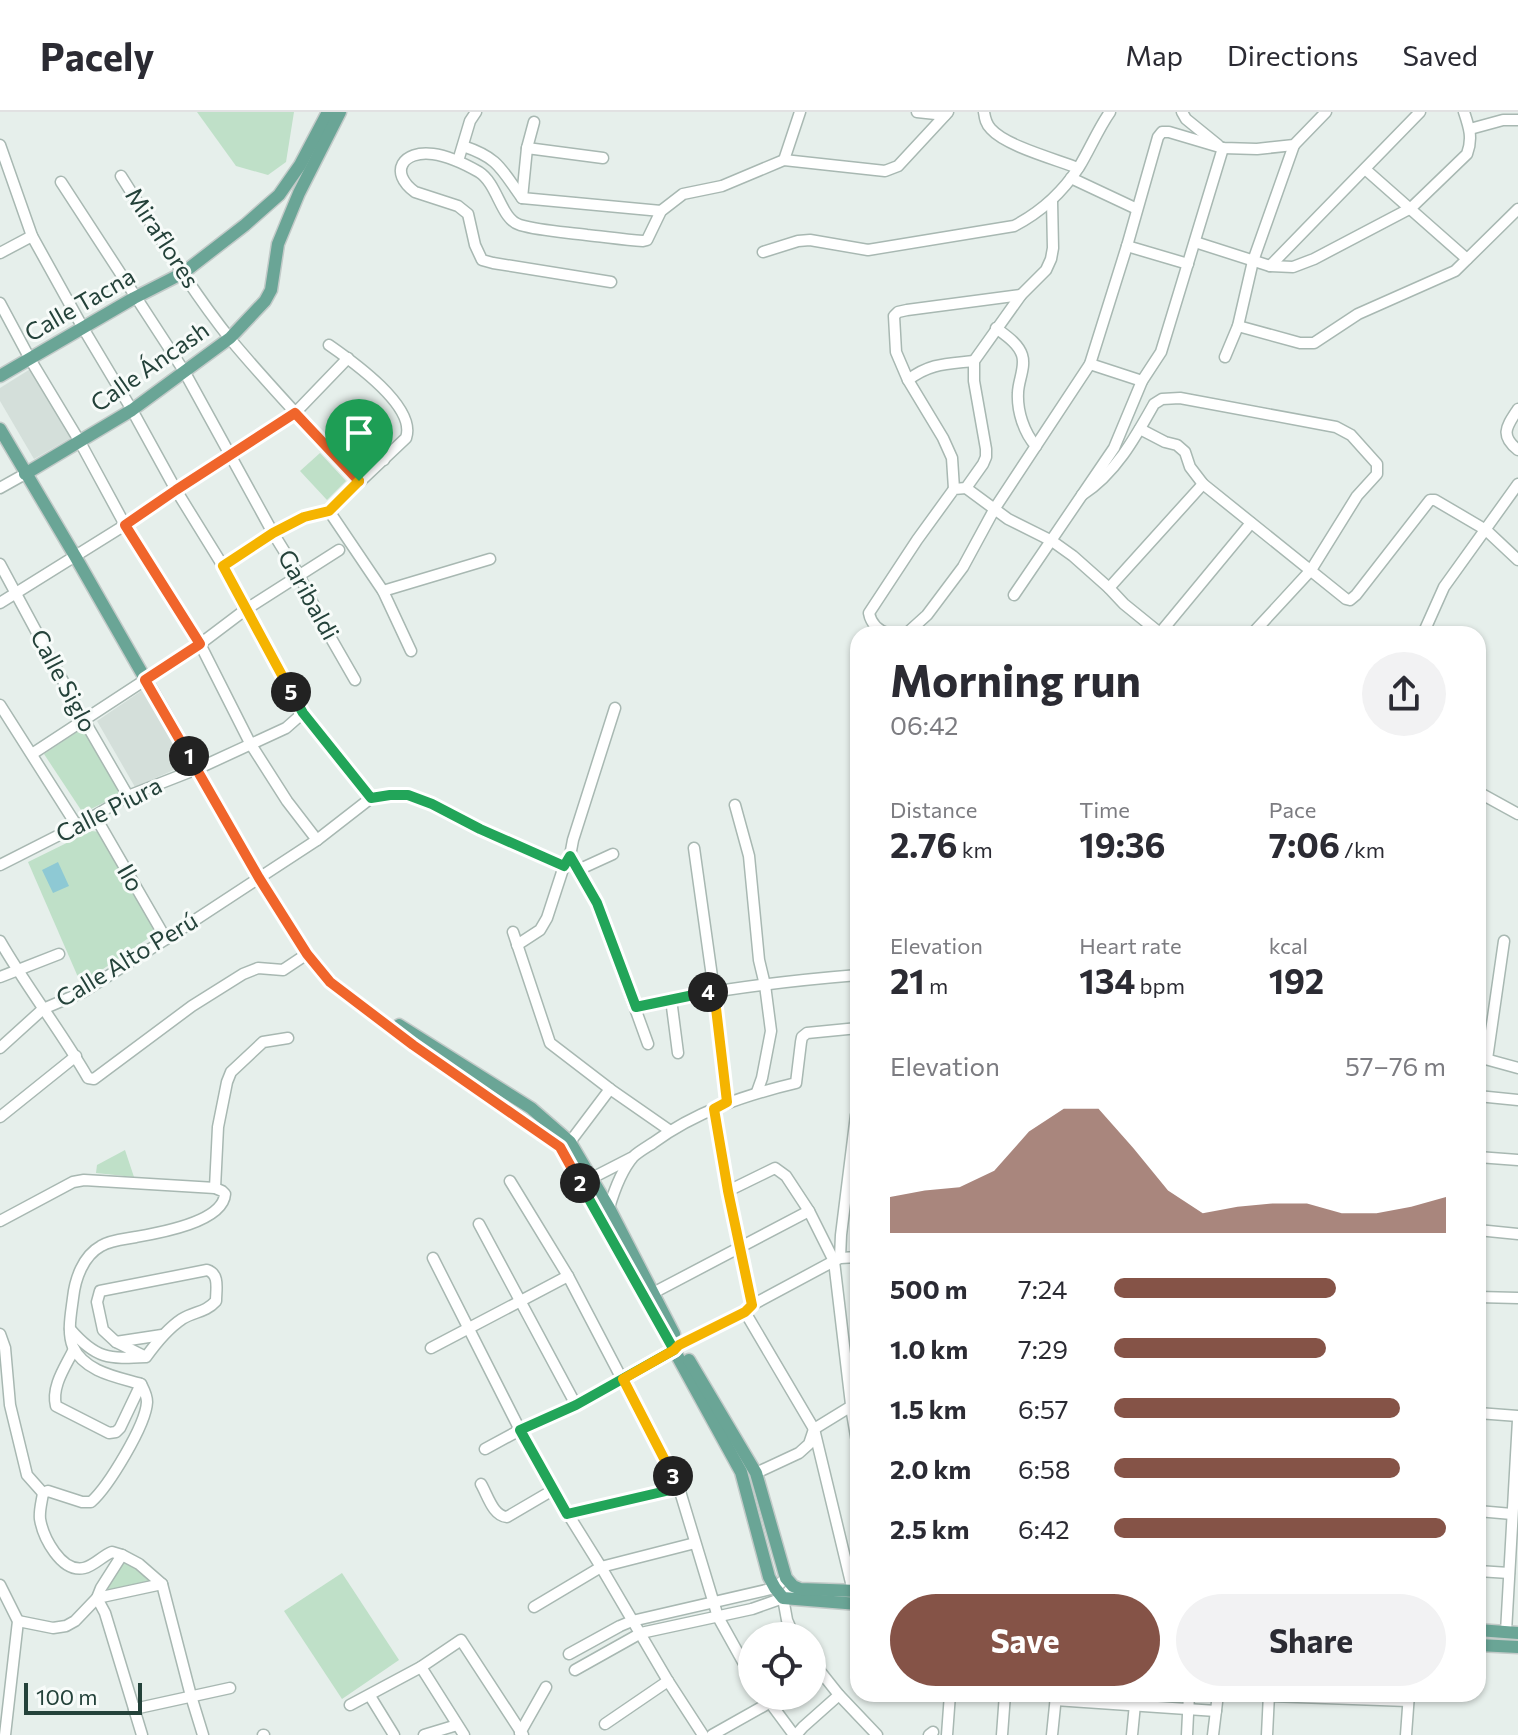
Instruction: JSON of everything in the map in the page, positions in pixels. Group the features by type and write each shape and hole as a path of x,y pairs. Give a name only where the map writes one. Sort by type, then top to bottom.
{"main road":[{"name":"Calle Tacna","path":"0,376 183,273 245,225 279,195 300,165 328,112"},
{"name":"Calle Áncash","path":"25,474 132,410 230,338 265,301 271,290 278,244 299,193 340,112"},
{"path":"0,429 259,878 307,954 330,982 413,1045 560,1147 677,1347 756,1473 789,1582 809,1590 850,1595"},
{"path":"360,1004 531,1108 570,1142 609,1208 741,1472 769,1577 779,1593 850,1596"},
{"path":"1486,1630 1512,1632"},
{"path":"1486,1645 1518,1647"}],"street":[{"path":"458,161 470,121 476,112"},
{"path":"784,160 800,112"},
{"path":"917,112 945,113"},
{"path":"984,112 985,121 992,131 1008,141 1078,168"},
{"path":"763,252 810,240 868,250 1014,226 1034,216 1052,201 1078,168 1110,112"},
{"path":"1182,112 1186,119 1223,148"},
{"path":"1225,357 1238,326 1253,261 1294,145 1326,112"},
{"path":"1270,266 1420,112"},
{"path":"1195,242 1270,266 1293,267 1314,259 1411,208 1467,154 1471,143 1464,112"},
{"path":"611,282 482,260 468,214 458,206 415,192 402,180 403,162 418,154 433,154 458,161 486,177 511,219 520,225 643,241 650,236 661,211 683,194 722,186 784,160 885,171 892,169 945,113"},
{"path":"1470,129 1503,120 1518,120"},
{"path":"522,198 527,148 534,122"},
{"path":"915,626 927,615 963,567 995,508 1090,364 1158,137 1162,132 1169,132 1223,148 1257,149 1294,145"},
{"path":"0,145 32,236 176,490 223,566 303,713 371,798 408,795 480,829 567,861 578,870 597,903 648,1044"},
{"path":"463,146 495,161 522,198 661,211"},
{"path":"527,148 603,158"},
{"path":"1014,595 1114,448 1142,381 1161,352 1223,148"},
{"path":"1365,169 1467,259"},
{"name":"Miraflores","path":"121,176 183,273 230,338 359,481"},
{"path":"1071,178 1137,209"},
{"name":"Garibaldi","path":"61,182 184,371 355,680"},
{"path":"966,488 986,457 974,381 974,361 1021,295 1041,277 1051,259 1052,201"},
{"path":"1238,326 1300,343 1314,343 1358,314 1455,271 1518,209"},
{"path":"0,253 32,236"},
{"path":"1127,246 1188,264"},
{"path":"876,626 870,620 869,613 954,489 952,458 908,380 896,352 894,316 898,312 1021,295"},
{"path":"0,303 125,525 200,644 250,743 287,801 317,840"},
{"path":"996,328 1015,343 1022,354 1023,366 1017,395 1025,432 1036,446"},
{"path":"223,566 273,533 304,517 329,511 406,438 408,427 396,404 375,380 329,345"},
{"path":"0,603 295,413 348,358"},
{"path":"908,380 922,369 974,361"},
{"path":"1090,364 1142,381"},
{"path":"1082,495 1098,485 1121,457 1154,404 1162,399 1180,398 1336,427 1351,435 1377,464 1377,474 1357,496 1311,570 1259,626"},
{"path":"1518,409 1506,429 1507,439 1518,450"},
{"path":"350,418 384,460"},
{"path":"1140,429 1177,445 1185,452 1190,467 1203,484 1341,596 1350,600 1430,500 1486,530 1518,560"},
{"name":"Calle Áncash","path":"0,488 25,474"},
{"path":"1109,588 1203,484"},
{"path":"1427,626 1444,587 1518,484"},
{"path":"954,489 966,488 1008,519 1052,541 1152,626"},
{"path":"329,511 383,591 411,651"},
{"path":"1167,626 1251,523"},
{"path":"32,754 339,550"},
{"path":"383,591 490,559"},
{"name":"Calle Siglo","path":"0,564 128,796"},
{"path":"0,705 77,826"},
{"path":"517,945 540,930 547,918 615,708"},
{"name":"Calle Piura","path":"0,865 128,796 197,769 286,728 303,713"},
{"path":"1486,796 1518,814"},
{"name":"Calle Alto Perú","path":"0,1048 43,1009 83,992 166,939 317,840 371,798"},
{"path":"735,805 749,856 759,960 771,1031 757,1092"},
{"name":"Ilo","path":"95,816 166,939"},
{"path":"694,848 727,1102"},
{"path":"578,870 613,854"},
{"path":"513,932 550,1043 669,1130"},
{"path":"0,941 91,1079 192,1006 243,974 258,968 283,970 307,954"},
{"path":"1486,1037 1504,941"},
{"path":"0,977 59,954"},
{"path":"636,1007 714,991 850,976"},
{"path":"671,999 678,1053"},
{"path":"592,1178 633,1157 669,1130 727,1102 796,1083 802,1037 807,1033 850,1029"},
{"path":"215,1188 218,1127 231,1072 263,1042 288,1038"},
{"path":"0,1117 76,1056"},
{"path":"1486,1059 1518,1068"},
{"path":"570,1142 610,1089"},
{"path":"1486,1097 1518,1100"},
{"path":"714,1109 749,1309 814,1429 850,1572"},
{"path":"609,1208 615,1186 633,1157"},
{"path":"1486,1158 1518,1160"},
{"path":"850,1163 837,1259 850,1364"},
{"path":"728,1191 775,1168 786,1176 837,1259"},
{"path":"0,1221 73,1182 84,1180 215,1188 225,1194 225,1200 206,1218 156,1234 103,1243 82,1267 74,1288 70,1329 74,1349 83,1361 102,1372 141,1384 146,1392 147,1405 141,1424 97,1497 91,1502 82,1502 52,1491 43,1493"},
{"path":"510,1181 568,1276 679,1488 718,1617 738,1653"},
{"path":"653,1293 809,1211"},
{"path":"479,1224 576,1405"},
{"path":"1486,1231 1518,1234"},
{"path":"433,1258 553,1490 668,1681 705,1735 748,1710"},
{"path":"485,1449 576,1405 837,1259 850,1258"},
{"path":"207,1270 212,1272 216,1276 216,1301 208,1309 183,1318 162,1335 146,1357 116,1342 103,1330 97,1302 100,1291 207,1270"},
{"path":"431,1348 568,1276"},
{"path":"1486,1297 1518,1298"},
{"path":"70,1329 86,1347 105,1356 146,1357"},
{"path":"0,1334 5,1348 10,1405 27,1475 43,1493 40,1519 50,1543 61,1561 71,1567 85,1568 112,1552 139,1564 162,1584 203,1735"},
{"path":"116,1342 162,1335"},
{"path":"74,1349 58,1382 54,1399 56,1406 109,1433 116,1432 141,1384"},
{"path":"756,1473 799,1453 809,1444 814,1429 850,1407"},
{"path":"1486,1414 1518,1418 1509,1573 1512,1632"},
{"path":"481,1484 502,1517 553,1490"},
{"path":"567,1514 679,1488"},
{"path":"1486,1512 1512,1514"},
{"path":"534,1607 601,1567 695,1543"},
{"path":"18,1621 53,1628 75,1621 97,1598 122,1555"},
{"path":"1486,1572 1509,1573"},
{"path":"575,1670 641,1633 718,1617 779,1593 789,1582"},
{"path":"97,1598 162,1584"},
{"path":"0,1585 18,1621 5,1735"},
{"path":"569,1654 632,1621 713,1603 779,1593"},
{"path":"779,1593 788,1622"},
{"path":"97,1598 105,1613 142,1735"},
{"path":"350,1705 421,1667 461,1640 521,1734 546,1687"},
{"path":"421,1667 460,1730 424,1735"},
{"path":"826,1679 877,1735"},
{"path":"605,1724 668,1681"},
{"path":"134,1709 230,1688"},
{"path":"776,1710 795,1735 839,1695"},
{"path":"370,1696 394,1735"},
{"path":"947,1735 949,1702"},
{"path":"1002,1735 1004,1702"},
{"path":"1052,1735 1055,1702"},
{"path":"1132,1735 1136,1702"},
{"path":"1148,1702 1216,1711"},
{"path":"1187,1735 1189,1702"},
{"path":"1213,1735 1217,1702"},
{"path":"1267,1735 1269,1702"},
{"path":"1406,1735 1408,1702"}],"shaded area":[{"path":"32,368 72,437 34,459 0,401 0,388"},
{"path":"147,687 192,762 135,787 97,721"}],"green space":[{"path":"197,112 294,112 286,162 268,175 236,166"},
{"path":"320,453 346,481 327,500 300,471"},
{"path":"86,726 123,793 83,813 44,754"},
{"path":"91,831 101,832 159,931 81,984 28,862"},
{"path":"125,1150 134,1177 96,1173 97,1165"},
{"path":"125,1561 151,1579 106,1593 104,1591"},
{"path":"342,1573 399,1660 342,1699 284,1611"}],"water":[{"path":"58,862 69,886 53,893 42,870"}],"route":[{"path":"359,481 295,413 125,525 200,644 145,680 259,878 307,954 330,982 413,1045 560,1147 674,1350 576,1405 520,1430 567,1514 679,1488 623,1379 674,1350 679,1345 745,1312 752,1305 714,1109 727,1102 714,991 636,1007 597,903 570,856 564,866 408,795 371,798 303,713 223,566 273,533 304,517 329,511 359,481"}]}
